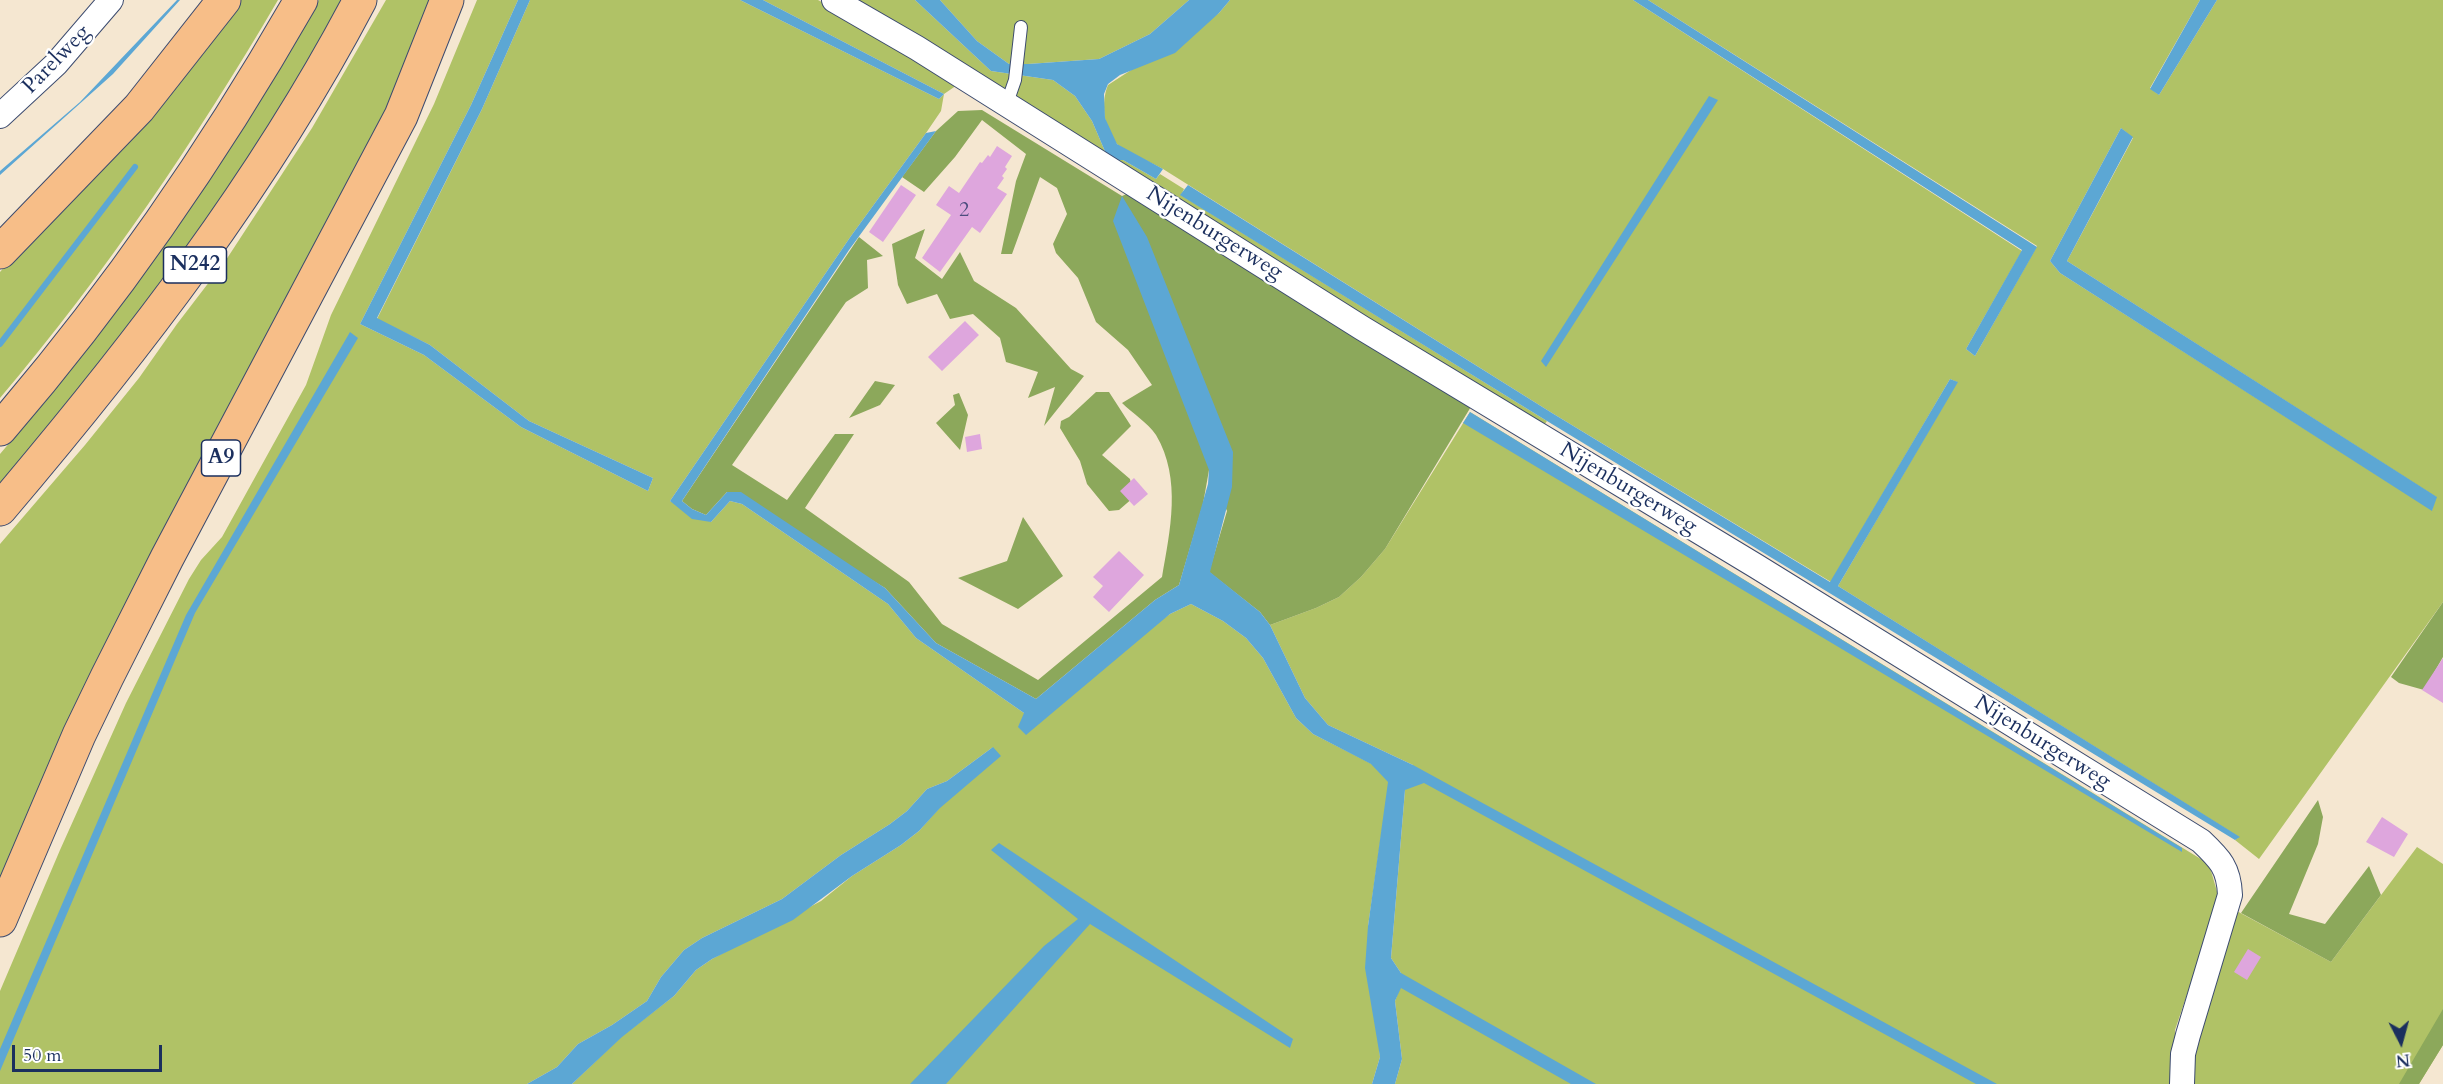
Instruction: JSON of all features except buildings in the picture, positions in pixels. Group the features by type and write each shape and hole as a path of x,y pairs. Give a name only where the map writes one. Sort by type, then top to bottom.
{"highway":[{"path":"0,252 139,108 224,0"},
{"name":"N242","path":"0,429 46,376 152,235 249,87 301,0"},
{"name":"N242","path":"0,509 81,414 194,267 320,72 360,0"},
{"name":"A9","path":"0,920 79,735 107,677 167,558 401,116 447,0"}],"street":[{"name":"Parelweg","path":"0,116 56,64 111,0"},
{"name":"Nijenburgerweg","path":"834,0 1007,103 1362,328 1756,566 2201,841 2225,868 2229,879 2230,895 2183,1054 2182,1084"}],"lane":[{"path":"1007,103 1015,80 1021,27"}],"green space":[{"path":"238,0 278,0 215,104 148,205 76,303 0,398 0,272"},
{"path":"319,0 345,0 247,161 162,286 0,488 0,454 28,421 302,29"},
{"path":"386,0 434,0 375,135 0,890 0,544 139,378 226,260 312,128"},
{"path":"477,0 518,0 471,105 360,324 424,355 521,427 648,491 653,478 529,421 430,345 377,319 482,109 530,0 740,0 939,99 944,94 941,111 851,236 670,501 711,522 730,501 742,504 888,604 916,638 1024,713 1170,614 1191,604 1223,621 1246,638 1263,658 1296,718 1313,734 1372,764 1389,782 1368,926 1380,1057 1372,1084 572,1084 622,1036 674,996 696,970 712,959 821,901 852,876 919,831 993,747 947,781 927,789 907,811 890,824 841,855 782,899 702,938 684,950 661,977 647,1001 612,1025 578,1044 557,1067 527,1084 0,1084 0,991 60,850 126,703 189,579 201,560 222,537 306,385 331,315 434,104"},
{"path":"763,0 818,0 883,35 960,83 944,94"},
{"path":"849,0 915,0 991,71 1053,80 1075,96 1092,121 1107,156 1123,160 1156,179 1160,174 1184,189 1181,195 1547,421 1538,434"},
{"path":"940,0 1189,0 1150,34 1099,59 1009,64 977,41"},
{"path":"1230,0 1633,0 2022,251 1966,349 1975,356 2037,246 1648,0 2200,0 2150,88 2159,95 2217,0 2443,0 2443,602 2259,859 2235,840 2239,837 1838,586 1957,382 1950,379 1831,582 1552,413 1163,169 1117,144 1106,123 1104,99 1108,85 1219,13","holes":["2121,128 2133,138 2067,261 2436,497 2432,510 2060,273 2050,261"]},
{"path":"982,110 1122,196 1131,192 1472,405 1385,549 1361,577 1339,597 1270,625 1260,612 1209,572 1227,511 1209,470 1203,504 1179,585 1155,600 1036,699 936,643 885,588 727,492 706,515 692,509 682,501 859,237 883,256 867,260 868,288 846,302 732,465 787,500 835,434 854,434 805,508 909,582 942,624 1038,680 1162,577 1172,505 1169,469 1156,435 1122,403 1152,385 1128,350 1096,322 1078,278 1056,253 1053,244 1067,214 1057,188 1040,177 1012,254 1001,254 1016,181 1026,154 982,120 955,157 924,192 902,177 936,131 958,111"},
{"path":"925,229 915,258 942,279 960,252 974,281 1016,308 1071,369 1084,376 1044,426 1055,387 1028,398 1038,372 1006,362 1000,338 973,314 950,319 937,294 907,304 898,285 892,244"},
{"path":"875,381 895,385 880,405 849,418"},
{"path":"1096,392 1109,392 1131,426 1102,455 1130,479 1134,497 1119,510 1109,511 1087,484 1080,461 1060,428 1061,421 1069,417"},
{"path":"959,393 968,415 960,450 936,423 955,405 953,395"},
{"path":"1470,412 2209,864 2218,895 2212,920 2175,1030 2177,1084 1395,1084 1402,1059 1395,1001 1400,988 1401,973 1391,958 1405,790 1413,765 1328,725 1305,698 1270,625 1339,597 1361,577 1385,549"},
{"path":"1023,517 1063,576 1018,609 958,578 1007,561"},
{"path":"2443,602 2443,657 2424,690 2399,683 2391,677"},
{"path":"2318,800 2323,817 2318,844 2289,914 2325,924 2369,866 2381,895 2331,962 2241,913"},
{"path":"2417,847 2443,864 2443,1045 2419,1084 2188,1084 2190,1049 2233,909 2331,962"},
{"path":"2443,1009 2443,1045 2419,1084 2399,1084"}],"water":[{"path":"177,0 180,0 113,74 0,175 0,171 80,102"},
{"path":"518,0 530,0 482,109 377,318 430,345 529,421 653,478 648,491 521,427 424,355 360,324 471,105"},
{"path":"740,0 763,0 944,94 939,99"},
{"path":"915,0 940,0 977,41 1009,64 1028,64 1099,59 1150,34 1189,0 1230,0 1175,53 1120,75 1108,84 1104,94 1105,118 1117,144 1163,169 1156,179 1123,160 1111,160 1107,156 1092,121 1075,96 1053,80 991,71"},
{"path":"1633,0 1648,0 2037,247 1975,356 1966,349 2022,250"},
{"path":"2200,0 2217,0 2159,95 2150,89"},
{"path":"1709,96 1718,100 1546,367 1541,361"},
{"path":"2121,128 2133,137 2067,261 2437,497 2432,511 2060,273 2050,261"},
{"path":"936,131 849,250 682,501 692,509 706,515 727,492 741,492 885,588 936,643 1036,699 1155,600 1179,585 1208,484 1209,470 1113,221 1122,196 1147,237 1233,452 1232,487 1210,572 1260,612 1270,625 1305,698 1328,725 1413,765 1997,1084 1976,1084 1424,783 1405,790 1391,958 1401,973 1596,1084 1571,1084 1401,988 1395,1001 1402,1059 1395,1084 1372,1084 1380,1057 1365,968 1368,926 1388,782 1371,764 1313,734 1296,718 1263,658 1246,638 1223,621 1191,604 1170,614 1026,735 1018,727 1024,713 916,638 888,604 742,504 730,501 711,522 692,519 670,501 851,236 926,133"},
{"path":"1188,185 1552,413 1830,582 1950,379 1958,382 1838,586 2240,837 2235,840 1180,195"},
{"path":"350,332 358,338 195,613 0,1071 0,1049 186,615"},
{"path":"1470,412 2182,848 2182,852 1463,423"},
{"path":"993,747 1001,756 940,808 919,831 852,876 793,920 712,959 696,970 674,996 622,1037 572,1084 527,1084 557,1067 578,1044 612,1025 647,1001 661,977 684,950 702,938 782,899 841,855 890,824 907,811 927,789 947,781"},
{"path":"999,843 1293,1039 1290,1048 1090,924 946,1084 910,1084 1044,946 1078,919 991,850"}],"waterway":[{"path":"0,344 135,167"}]}
